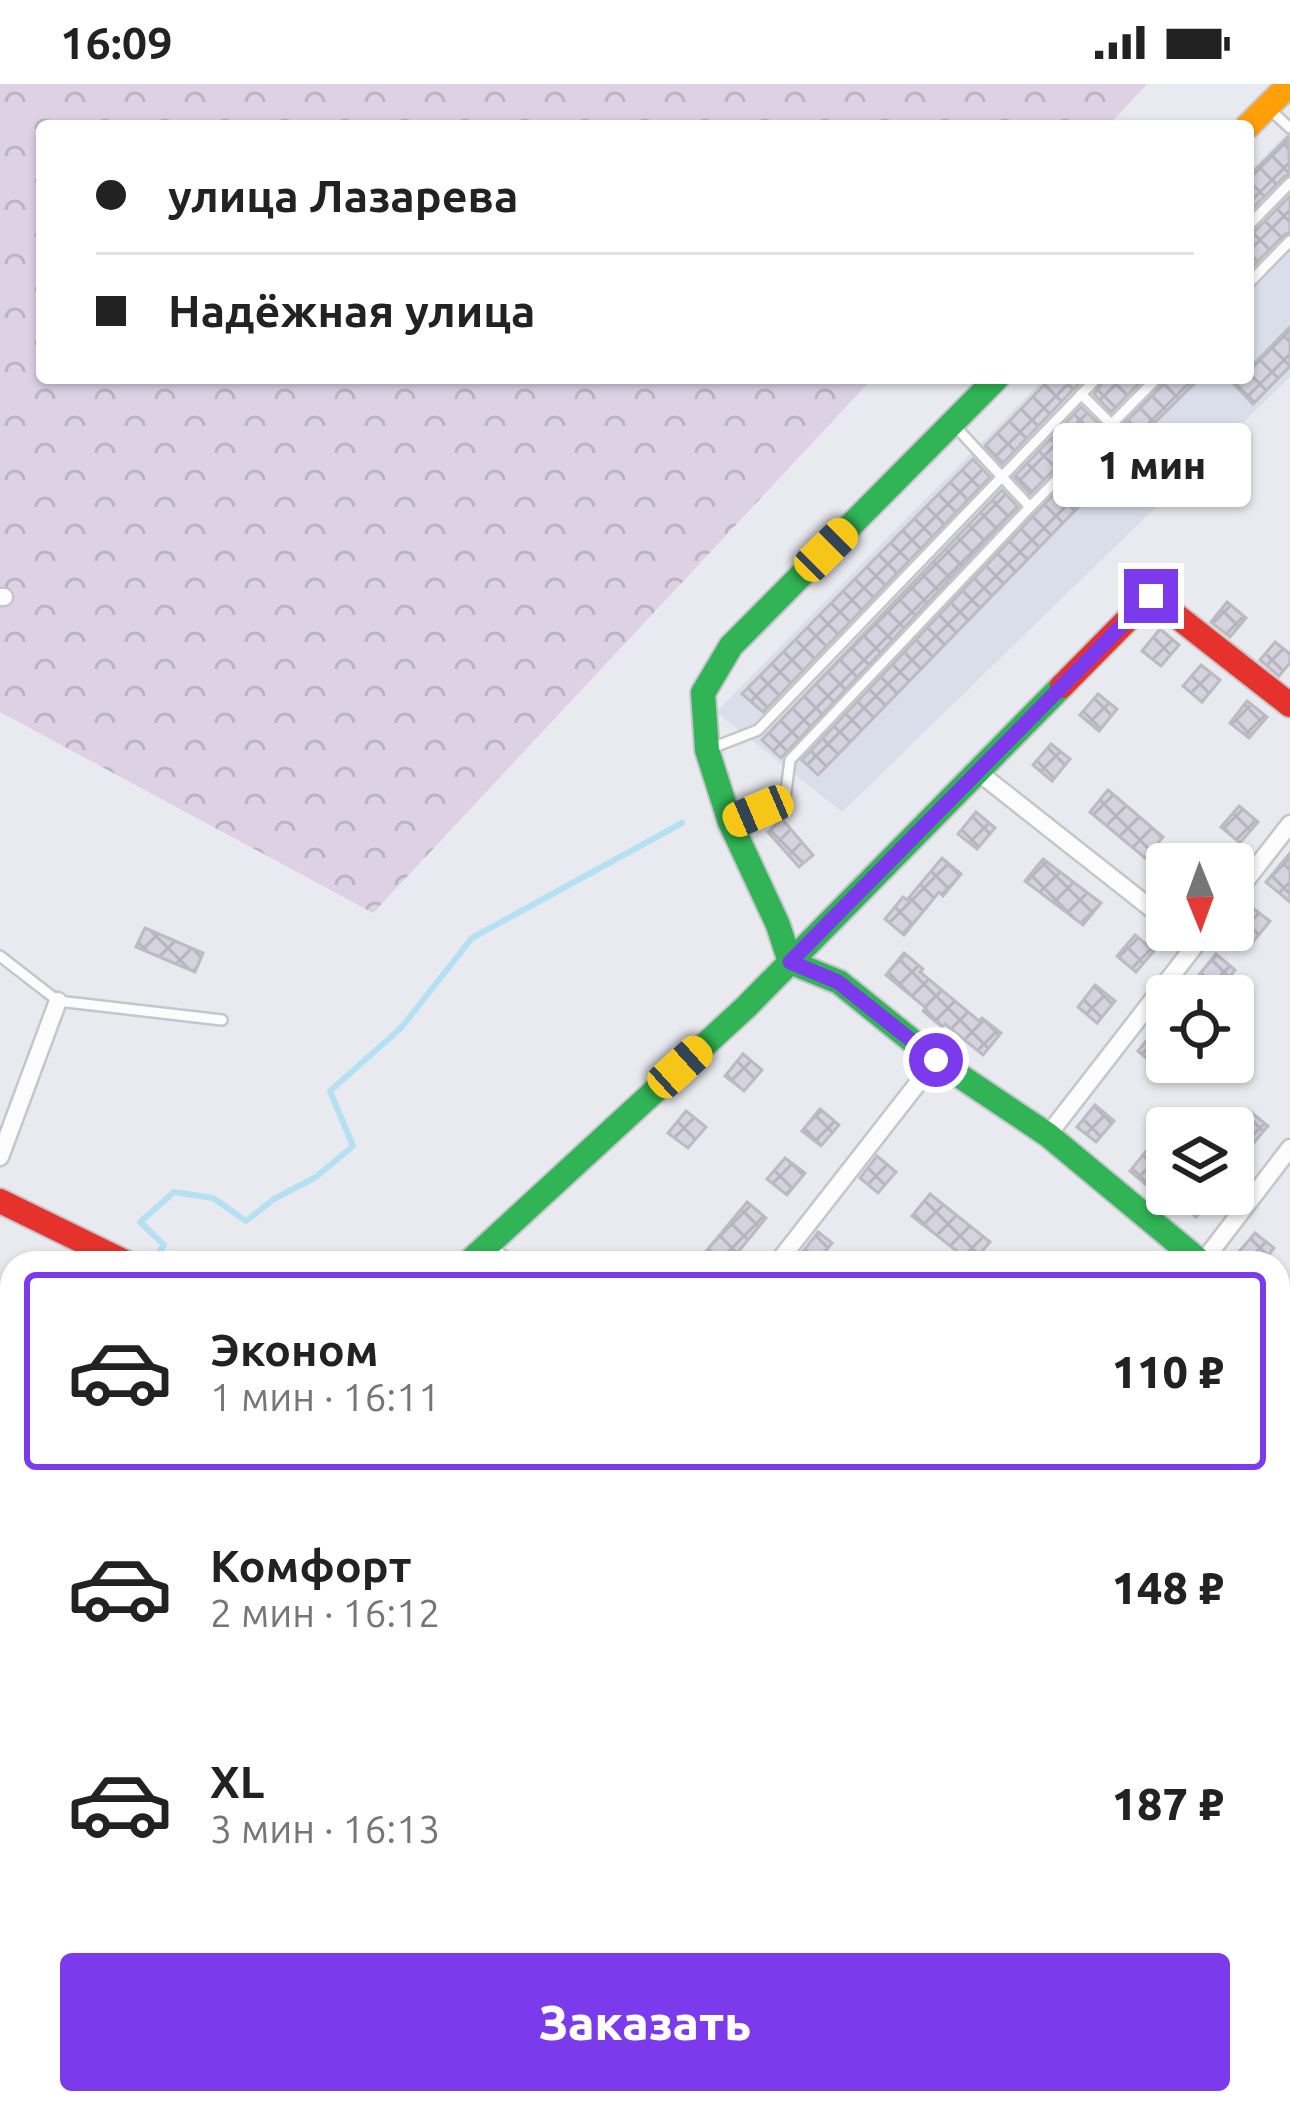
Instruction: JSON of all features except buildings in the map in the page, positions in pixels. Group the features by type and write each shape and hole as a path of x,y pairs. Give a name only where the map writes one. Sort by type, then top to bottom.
{"street":[{"path":"1254,120 1290,84"},
{"path":"991,384 730,646 704,693 707,750 730,822 790,962 838,982 936,1060 1048,1136 1187,1251"},
{"path":"480,1251 746,1007 1151,596 1290,705"},
{"path":"978,772 1146,904"},
{"path":"1254,870 1290,824"},
{"path":"1048,1136 1191,951"},
{"path":"0,1157 58,1001"},
{"path":"787,1251 936,1060"},
{"path":"1211,1251 1290,1148"},
{"path":"0,1201 102,1251"}],"lane":[{"path":"1267,107 1290,128"},
{"path":"1254,220 1290,183"},
{"path":"1254,278 1290,241"},
{"path":"707,750 758,730 1091,384"},
{"path":"730,822 785,799 790,760 1150,384"},
{"path":"1081,394 1111,424"},
{"path":"952,423 1030,508"},
{"path":"0,956 58,1001 222,1020"}],"shaded area":[{"path":"1290,130 1290,377 842,812 716,712 1039,384 1254,384 1254,167"}],"green space":[{"path":"0,84 1147,84 1114,120 36,120 36,384 867,384 373,913 0,712"}],"waterway":[{"path":"160,1251 164,1245 140,1222 174,1192 213,1198 246,1221 274,1199 316,1177 353,1146 330,1091 401,1028 472,938 682,823"}],"traffic: fast":[{"path":"790,962 730,822 707,750 703,693 731,646 991,384"},
{"path":"481,1251 746,1007 1062,686"},
{"path":"790,962 839,982 936,1060 1048,1135 1188,1251"}],"traffic: slow":[{"path":"1254,120 1290,84"}],"traffic: jam":[{"path":"1062,686 1151,596 1290,705"},
{"path":"0,1201 102,1251"}],"route":[{"path":"936,1060 838,982 790,962 1151,596"}]}
